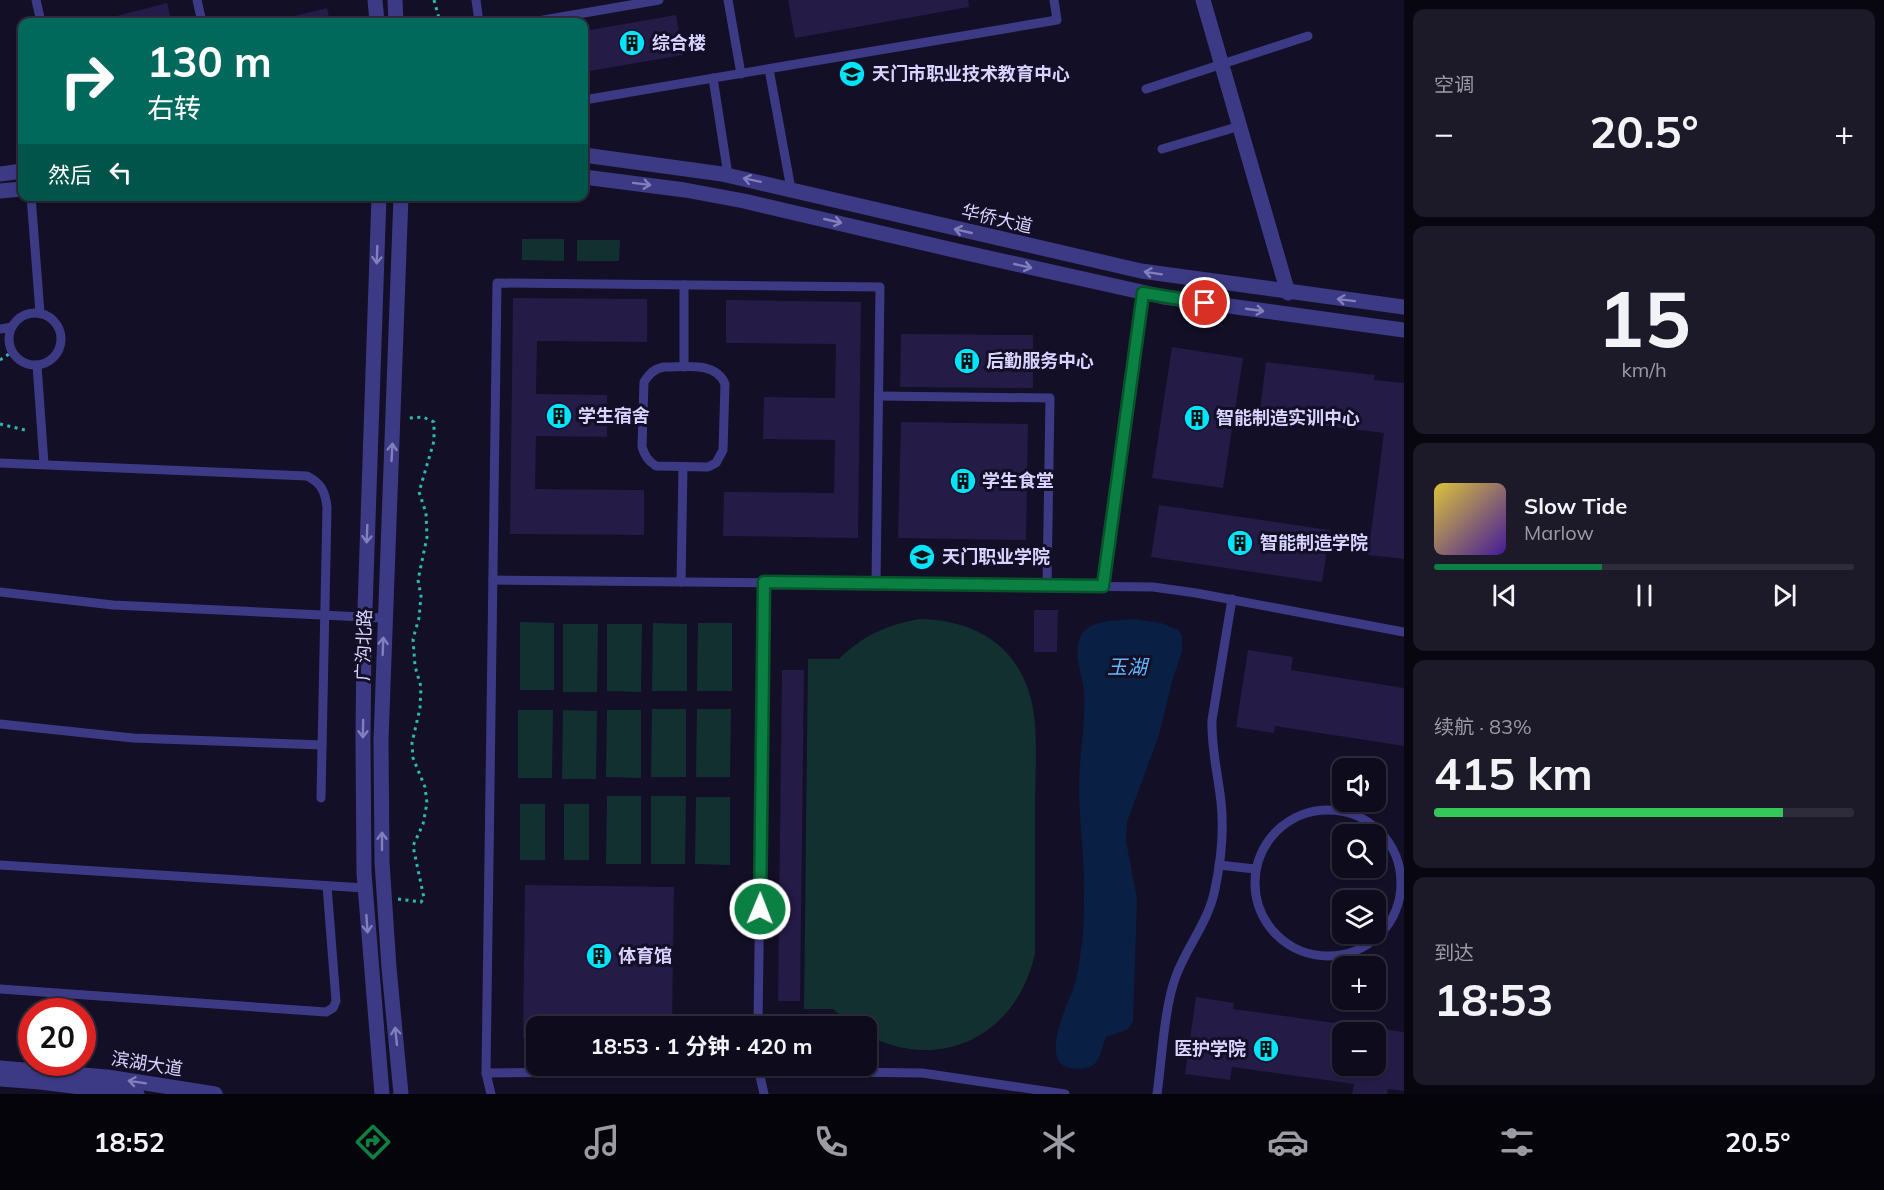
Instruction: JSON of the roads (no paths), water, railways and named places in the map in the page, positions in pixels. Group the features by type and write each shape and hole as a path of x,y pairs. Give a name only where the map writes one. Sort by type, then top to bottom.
{"street":[{"path":"375,0 376,18"},
{"path":"395,0 396,18"},
{"path":"1203,0 1288,293"},
{"name":"华侨大道","path":"588,155 728,175 1141,271 1288,293 1404,307"},
{"path":"0,174 18,172"},
{"path":"588,178 685,190 744,201 1143,293 1404,330"},
{"path":"0,191 18,189"},
{"name":"广沟北路","path":"379,201 363,739 365,888 382,1094"},
{"name":"广沟北路","path":"401,201 381,751 384,897 401,1094"},
{"name":"滨湖大道","path":"0,1068 107,1077 215,1094"},
{"name":"滨湖大道","path":"0,1079 137,1094"}],"lane":[{"path":"36,0 40,18"},
{"path":"197,0 201,18"},
{"path":"476,0 478,18"},
{"path":"555,18 659,0"},
{"path":"728,0 741,74"},
{"path":"588,99 1057,20 1054,0"},
{"path":"1146,89 1308,36"},
{"path":"769,69 791,189"},
{"path":"712,78 728,175"},
{"path":"1162,149 1240,126"},
{"path":"31,201 40,313"},
{"path":"491,1094 486,1073 497,283 880,287 876,584"},
{"path":"684,285 684,367"},
{"path":"1103,586 1143,293"},
{"path":"40,313 49,316 55,322 61,338 56,354 50,360 37,364 25,363 12,352 9,344 12,327 24,315 40,313"},
{"path":"0,329 12,327"},
{"path":"37,364 44,464"},
{"path":"684,367 708,368 722,376 724,384 723,450 716,463 708,467 656,466 649,462 642,447 644,382 656,369 684,367"},
{"path":"879,396 1050,398 1047,586"},
{"path":"0,463 307,476 318,482 326,495 321,798"},
{"path":"681,582 682,467"},
{"path":"493,580 1153,587 1404,632"},
{"path":"758,1016 764,582"},
{"path":"0,592 112,605 384,618"},
{"path":"1157,1094 1173,987 1180,965 1208,915 1219,865 1222,804 1211,739 1212,720 1232,600"},
{"path":"0,724 133,738 322,745"},
{"path":"1324,809 1348,811 1370,821 1387,838 1398,859 1402,883 1398,907 1386,929 1368,945 1345,954 1320,956 1297,950 1277,936 1262,916 1255,893 1255,868 1264,846 1279,827 1300,814 1324,809"},
{"path":"0,865 365,888"},
{"path":"1219,865 1255,868"},
{"path":"0,989 326,1012 333,1008 336,1001 327,886"},
{"path":"486,1073 526,1072"},
{"path":"877,1072 922,1073 1065,1094"},
{"path":"760,1076 764,1094"},
{"path":"993,1083 996,1094"}],"water":[{"name":"玉湖","path":"1132,619 1161,623 1178,630 1182,635 1182,652 1172,681 1159,735 1127,822 1126,841 1137,899 1133,1021 1128,1029 1106,1037 1099,1057 1093,1065 1081,1069 1071,1068 1061,1064 1057,1056 1056,1045 1058,1032 1076,979 1084,924 1084,867 1079,788 1084,704 1078,645 1084,632 1095,624"}],"place":[{"name":"综合楼","path":"632,43"},
{"name":"天门市职业技术教育中心","path":"852,74"},
{"name":"后勤服务中心","path":"967,361"},
{"name":"学生宿舍","path":"559,416"},
{"name":"智能制造实训中心","path":"1197,418"},
{"name":"学生食堂","path":"963,481"},
{"name":"智能制造学院","path":"1240,543"},
{"name":"天门职业学院","path":"922,557"},
{"name":"体育馆","path":"599,956"},
{"name":"医护学院","path":"1266,1049"}]}
